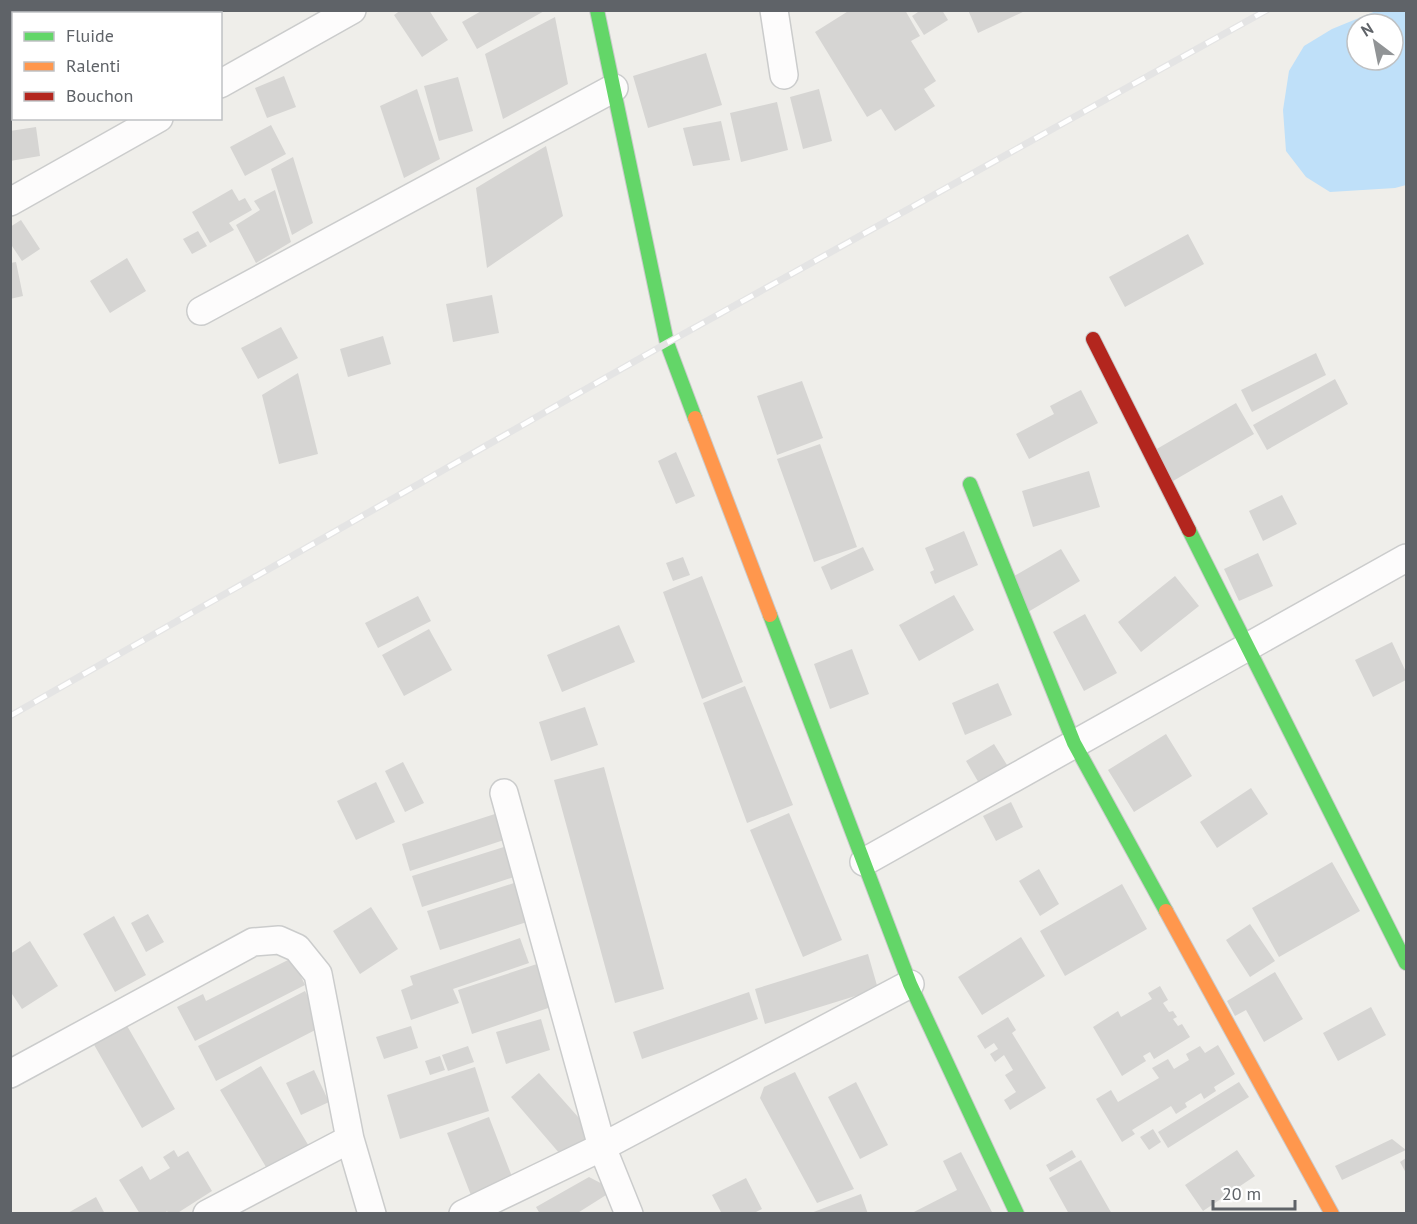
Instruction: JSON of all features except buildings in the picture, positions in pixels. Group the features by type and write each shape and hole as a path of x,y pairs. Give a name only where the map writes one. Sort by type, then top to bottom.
{"street":[{"path":"597,10 667,343 910,984 1017,1214"},
{"path":"774,10 784,75"},
{"path":"222,83 347,12"},
{"path":"201,311 614,88"},
{"path":"10,202 155,120"},
{"path":"1093,339 1407,963"},
{"path":"970,484 1074,743 1332,1214"},
{"path":"864,862 1407,558"},
{"path":"504,793 602,1147 629,1214"},
{"path":"10,1074 253,942 279,940 297,948 318,974 350,1138 372,1214"},
{"path":"463,1214 602,1147 910,984"},
{"path":"207,1214 350,1138"}],"water":[{"path":"1406,11 1406,185 1395,188 1330,192 1306,177 1286,151 1283,110 1289,71 1304,46 1345,24 1345,72 1405,72 1405,12 1374,12"}],"railway":[{"path":"10,716 667,343 1267,10"}],"traffic: fast":[{"path":"597,10 667,343 695,418"},
{"path":"970,484 1074,743 1166,911"},
{"path":"1189,530 1406,963"},
{"path":"770,615 910,984 1017,1214"}],"traffic: slow":[{"path":"695,418 770,615"},
{"path":"1166,911 1332,1214"}],"traffic: jam":[{"path":"1093,339 1189,530"}]}
